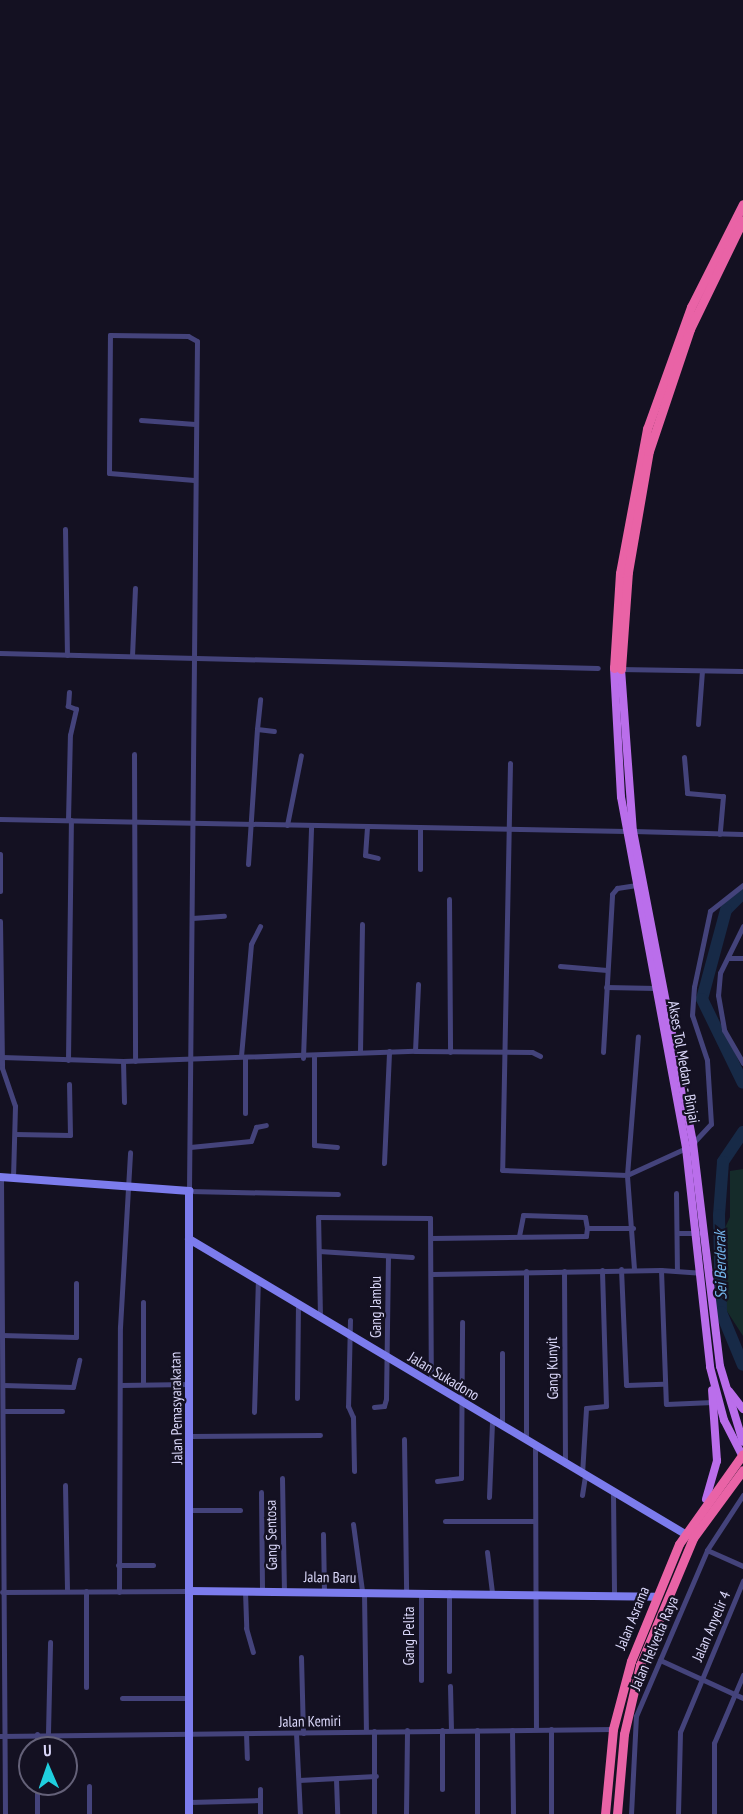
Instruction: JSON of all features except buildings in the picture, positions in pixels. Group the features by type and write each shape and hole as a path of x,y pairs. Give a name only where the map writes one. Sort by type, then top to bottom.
{"highway":[{"path":"618,668 624,550 647,429 692,307 743,204"},
{"path":"618,668 631,550 649,451 687,337 743,220"},
{"name":"Jalan Asrama","path":"605,1814 614,1729 649,1595 706,1499 743,1455"},
{"name":"Jalan Asrama","path":"617,1814 633,1690 693,1538 743,1470"},
{"path":"649,1595 667,1601"}],"main road":[{"name":"Akses Tol Medan - Binjai","path":"618,668 621,764 635,885 649,935 656,988 689,1146"},
{"name":"Akses Tol Medan - Binjai","path":"630,831 689,1146 699,1233 723,1380 743,1442"},
{"name":"Akses Tol Medan - Binjai","path":"699,1233 700,1273 711,1372 727,1429 743,1455"},
{"path":"706,1499 717,1461 711,1372"},
{"path":"723,1380 743,1409"}],"street":[{"path":"189,1191 196,338 110,335 109,473 194,480"},
{"path":"141,420 195,424"},
{"path":"65,529 67,655"},
{"path":"132,656 135,588"},
{"path":"0,653 598,668"},
{"path":"618,668 743,671"},
{"path":"698,724 702,671"},
{"path":"68,1060 70,735 76,709 68,706 69,692"},
{"path":"248,864 260,699"},
{"path":"257,729 274,731"},
{"path":"134,754 135,1060"},
{"path":"287,825 301,755"},
{"path":"684,757 687,793 723,796 720,834"},
{"path":"510,763 502,1170 627,1175 689,1146 711,1124 707,1060 692,1015 694,987 710,911 743,885"},
{"path":"0,819 743,834"},
{"path":"303,1058 311,826"},
{"path":"367,827 365,855 378,858"},
{"path":"420,827 420,869"},
{"path":"0,854 0,891"},
{"path":"603,1052 613,891 635,885"},
{"path":"449,899 450,1052"},
{"path":"192,918 224,916"},
{"path":"0,921 0,1032 15,1134 13,1178"},
{"path":"360,1052 362,924"},
{"path":"245,1113 243,1057 251,944 260,926"},
{"path":"743,926 720,973 719,1007 732,1050 743,1063"},
{"path":"729,958 743,958"},
{"path":"560,966 607,970"},
{"path":"415,1051 418,984"},
{"path":"606,987 656,988"},
{"path":"634,1269 633,1228 627,1175 638,1036"},
{"path":"2,1057 123,1061 243,1057 303,1058 389,1051 506,1053 540,1056"},
{"path":"384,1163 389,1051"},
{"path":"314,1057 314,1145 337,1147"},
{"path":"123,1061 124,1101"},
{"path":"15,1134 70,1135 69,1084"},
{"path":"0,1086 9,1086"},
{"path":"190,1147 251,1141 256,1127 266,1125"},
{"path":"119,1592 120,1385 130,1152"},
{"path":"5,1814 1,1592 3,1411 1,1177 189,1191 338,1194"},
{"name":"Jalan Pemasyarakatan","path":"189,1191 189,1814"},
{"path":"676,1193 677,1271"},
{"path":"431,1238 585,1236 587,1228 585,1217 523,1215 519,1236"},
{"path":"320,1317 318,1217 430,1218 431,1383"},
{"path":"587,1228 633,1228"},
{"path":"677,1233 699,1233"},
{"name":"Jalan Sukadono","path":"189,1239 613,1494 685,1534"},
{"path":"319,1251 412,1257"},
{"name":"Gang Jambu","path":"374,1407 385,1405 388,1358 388,1256"},
{"path":"621,1269 626,1384 663,1384"},
{"path":"432,1274 621,1269 700,1273"},
{"path":"582,1495 586,1408 606,1406 602,1270"},
{"path":"661,1270 663,1384 668,1404 713,1402"},
{"path":"526,1271 526,1441"},
{"name":"Gang Kunyit","path":"564,1271 565,1464"},
{"path":"254,1412 258,1280"},
{"path":"1,1335 75,1337 76,1283"},
{"path":"143,1302 143,1384"},
{"path":"297,1398 298,1305"},
{"name":"Gang Jambu","path":"350,1320 354,1471"},
{"path":"437,1481 460,1479 462,1322"},
{"path":"502,1353 502,1427"},
{"path":"2,1382 74,1387 79,1360"},
{"path":"120,1385 189,1384"},
{"path":"3,1411 62,1411"},
{"path":"489,1497 492,1421"},
{"path":"190,1436 320,1435"},
{"path":"405,1439 406,1592"},
{"path":"535,1446 536,1729"},
{"name":"Gang Sentosa","path":"282,1478 284,1590"},
{"path":"65,1485 67,1591"},
{"path":"261,1492 262,1591"},
{"path":"613,1494 614,1593"},
{"name":"Jalan Helvetia Raya","path":"631,1814 633,1729 707,1550 743,1495"},
{"path":"190,1510 240,1510"},
{"path":"444,1521 534,1521"},
{"path":"353,1524 363,1591 366,1731"},
{"path":"323,1534 324,1591"},
{"path":"707,1550 743,1566"},
{"path":"488,1552 492,1592"},
{"path":"118,1565 153,1565"},
{"name":"Jalan Anyelir 4","path":"678,1814 678,1741 743,1581"},
{"name":"Jalan Baru","path":"1,1592 284,1590 649,1595"},
{"path":"86,1591 86,1687"},
{"path":"245,1591 246,1628 253,1652"},
{"name":"Gang Pelita","path":"421,1592 421,1680"},
{"path":"449,1592 449,1671"},
{"path":"48,1733 50,1642"},
{"path":"300,1814 298,1780 301,1657"},
{"path":"660,1660 743,1698"},
{"path":"714,1814 714,1743 743,1675"},
{"path":"450,1686 451,1730"},
{"path":"122,1698 188,1698"},
{"path":"551,1729 551,1814"},
{"name":"Jalan Kemiri","path":"3,1736 48,1733 189,1734 614,1729"},
{"path":"406,1814 407,1730"},
{"path":"442,1730 442,1789"},
{"path":"477,1730 477,1814"},
{"path":"512,1730 513,1814"},
{"path":"374,1731 374,1814"},
{"path":"246,1733 247,1758"},
{"path":"298,1780 375,1776"},
{"path":"336,1779 337,1814"},
{"path":"89,1786 89,1814"},
{"path":"260,1789 260,1814"},
{"path":"37,1796 37,1814"},
{"path":"189,1802 260,1800"}],"green space":[{"path":"743,1169 743,1336 725,1308 724,1230 730,1217 730,1171"}],"waterway":[{"name":"Sei Berderak","path":"743,893 726,910 702,999 743,1083"},
{"name":"Sei Berderak","path":"743,1132 723,1162 719,1215 721,1312 743,1365"}]}
